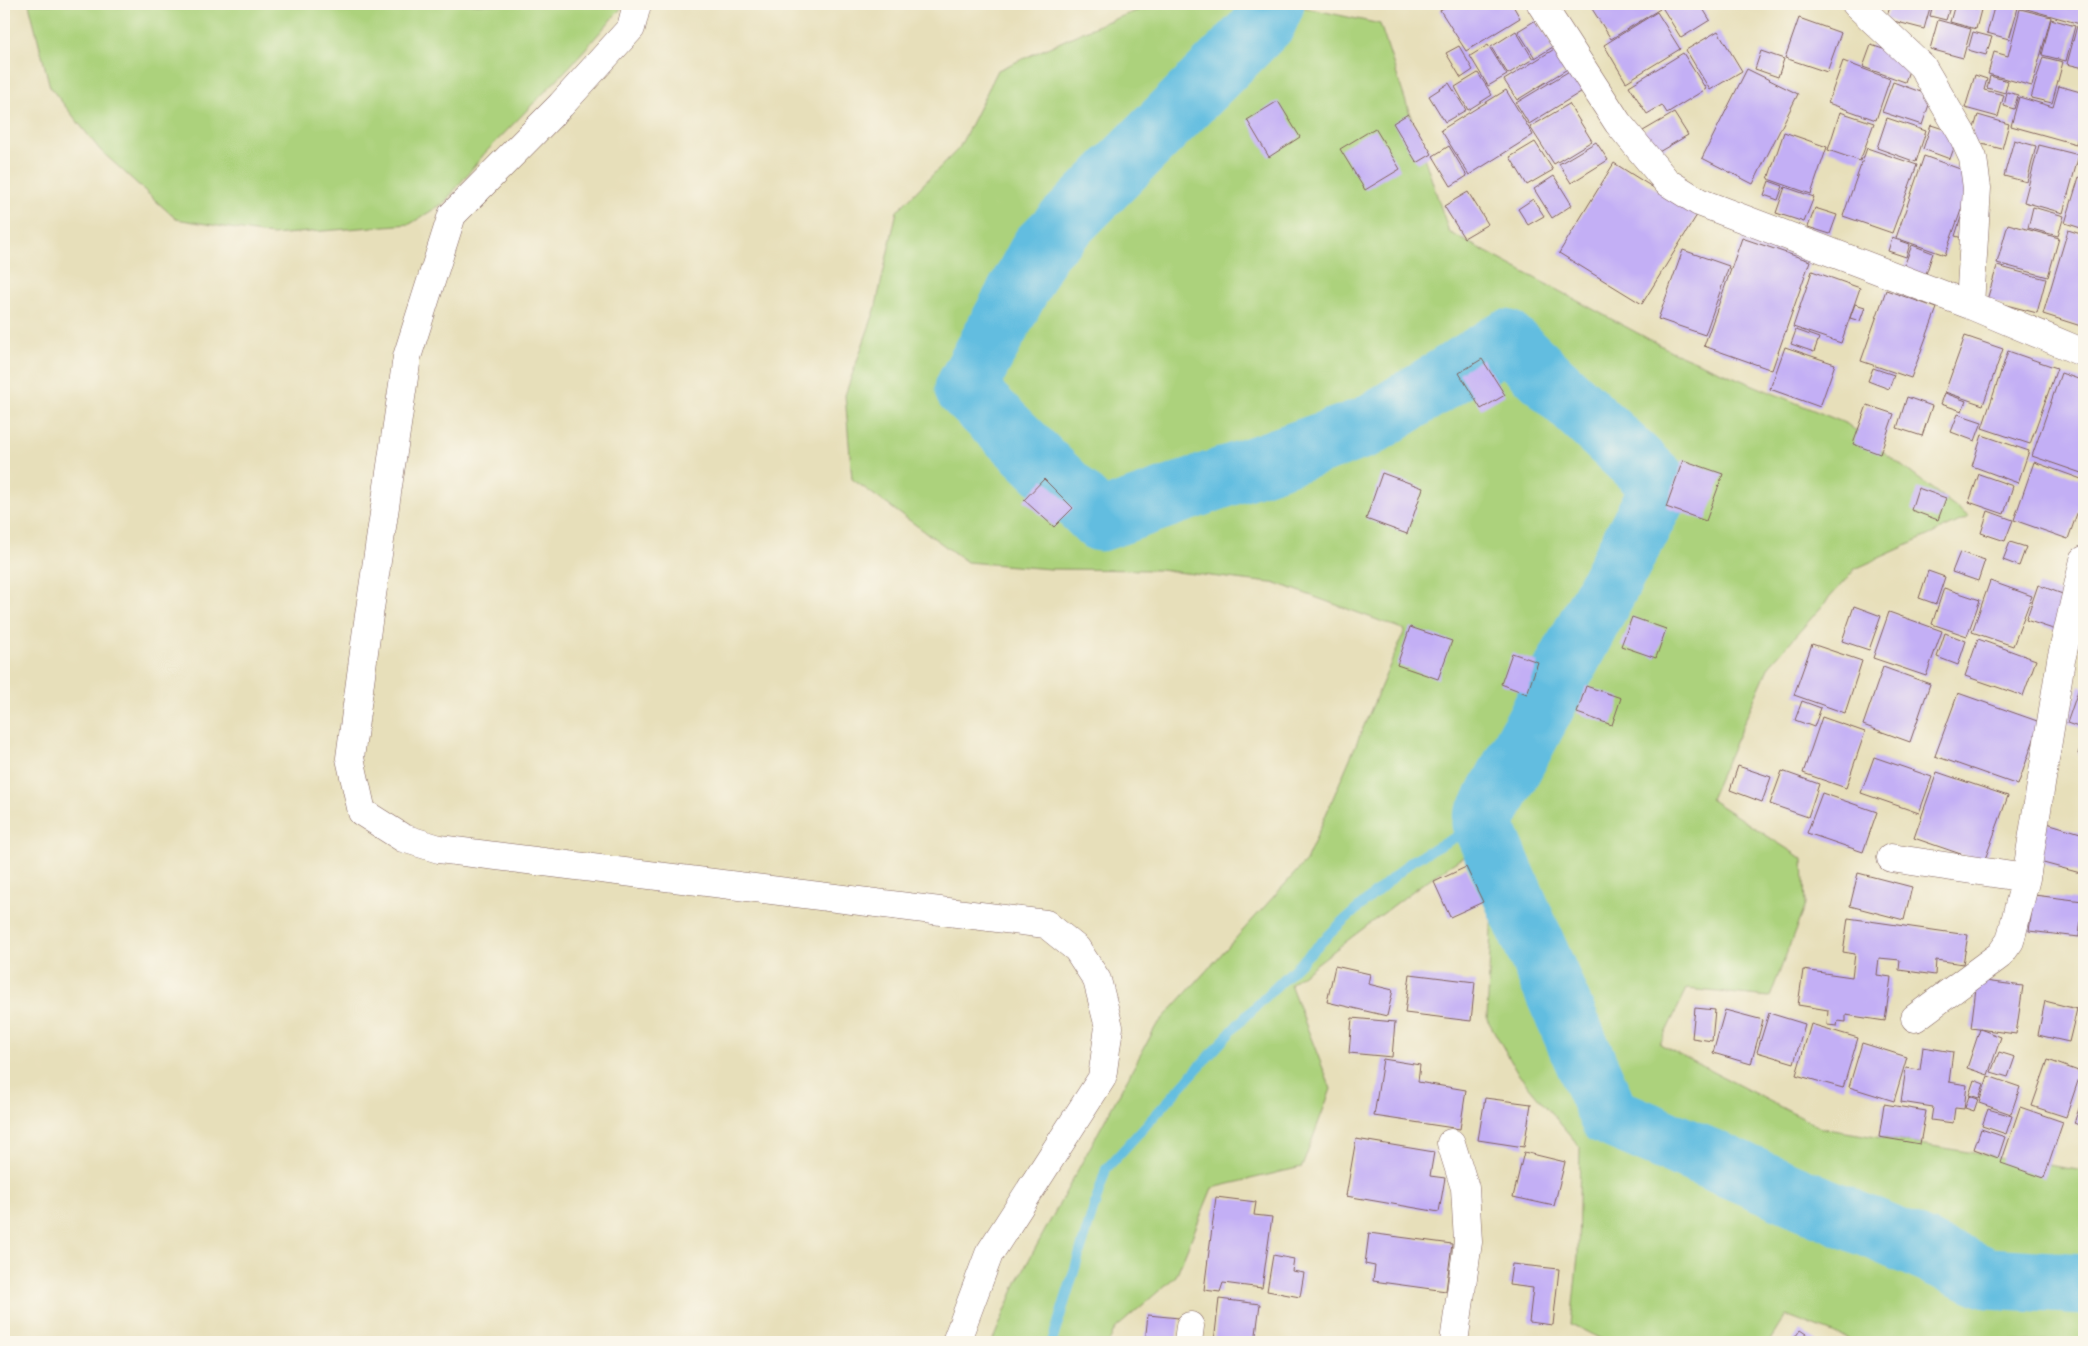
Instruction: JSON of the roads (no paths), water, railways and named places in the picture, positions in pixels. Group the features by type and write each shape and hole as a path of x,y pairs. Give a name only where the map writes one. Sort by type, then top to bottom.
{"street":[{"path":"637,4 631,28 561,105 452,214 406,366 368,619 350,758 362,812 403,838 439,849 1046,924 1077,949 1097,980 1108,1026 1102,1078 990,1254 956,1342"},
{"path":"1856,4 1922,66 1962,134 1972,158 1977,188 1970,305"},
{"path":"1551,9 1618,123 1667,182 1715,209 1970,305 2084,353"},
{"path":"1915,1018 2000,955 2010,941 2026,878 2061,660 2084,560"},
{"path":"1891,858 2026,878"},
{"path":"1451,1143 1465,1188 1468,1242 1454,1342"}],"waterway":[{"path":"1274,4 1266,22 1041,248 965,389 1100,521 1367,427 1506,340 1662,486 1482,823 1609,1116 1988,1278 2084,1284"},
{"path":"1052,1342 1106,1169 1238,1024 1340,924 1413,860 1482,823"}]}
